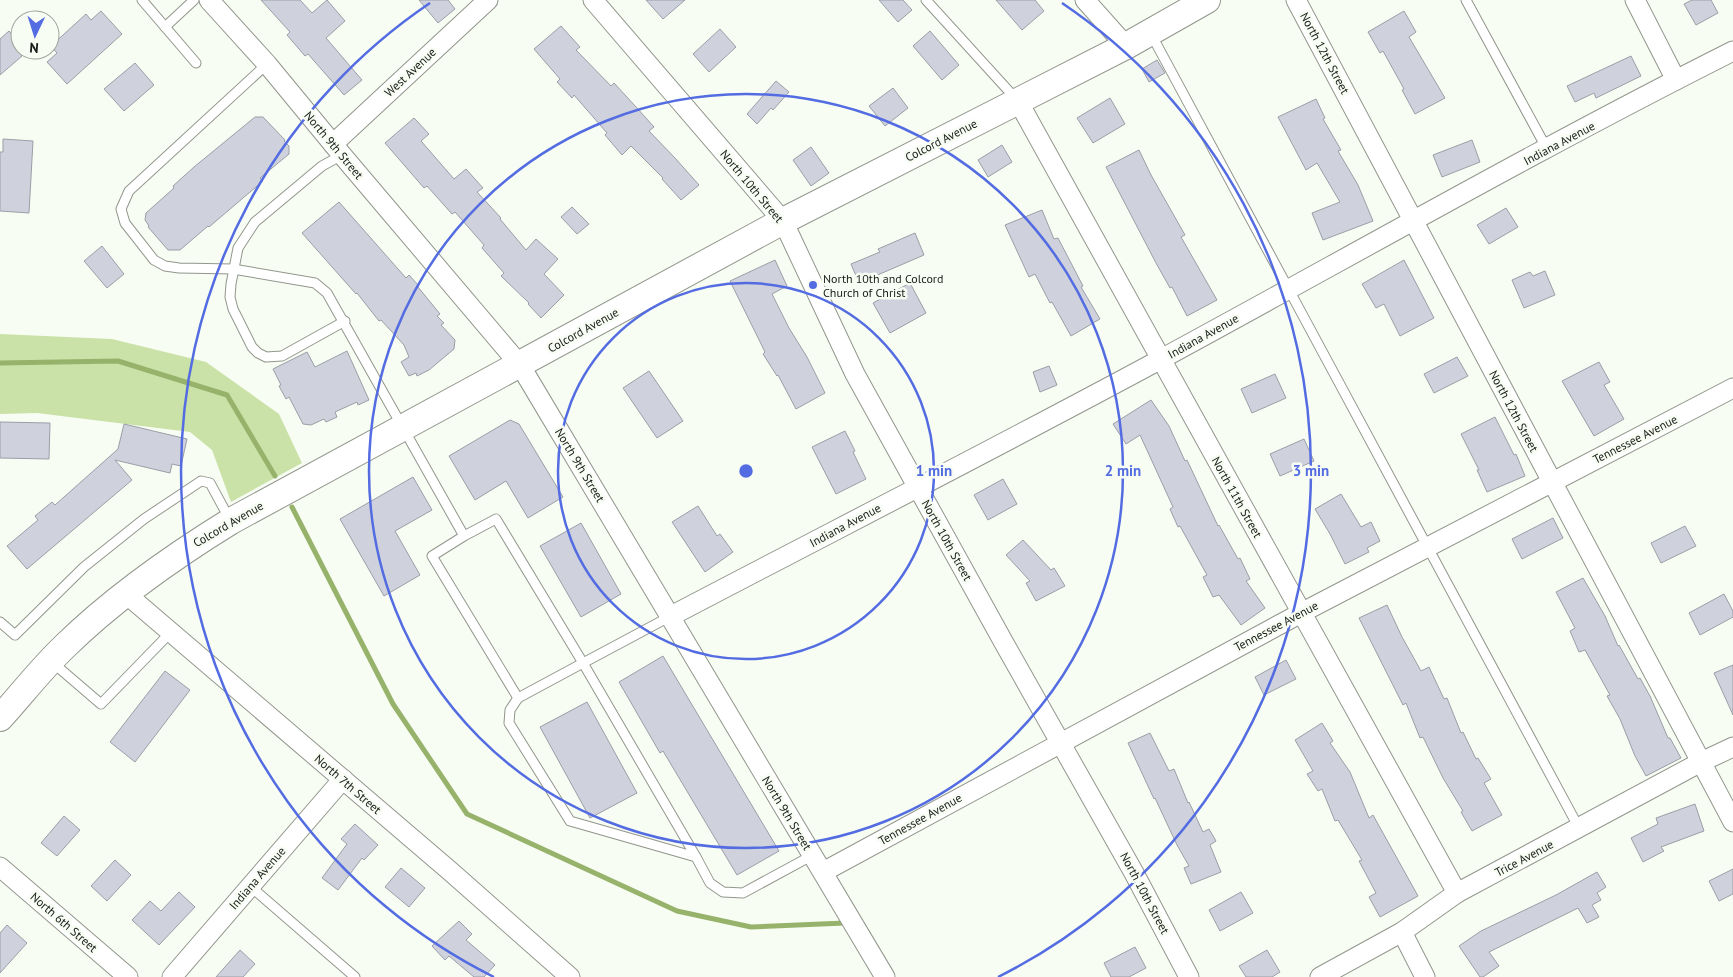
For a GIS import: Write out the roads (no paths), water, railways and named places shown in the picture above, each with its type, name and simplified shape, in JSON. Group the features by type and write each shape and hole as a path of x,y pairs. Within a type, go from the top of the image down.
{"street":[{"name":"North 9th Street","path":"209,0 268,64 337,149 520,365 885,977"},
{"name":"West Avenue","path":"337,149 488,0"},
{"name":"North 10th Street","path":"593,0 783,221 855,374 1134,873 1189,977"},
{"path":"1085,0 1126,46"},
{"name":"Colcord Avenue","path":"0,718 63,648 125,593 182,551 231,521 783,221 1126,46 1207,0"},
{"name":"North 12th Street","path":"1296,0 1733,822"},
{"path":"1635,0 1676,80"},
{"name":"Indiana Avenue","path":"670,616 1161,359 1413,220 1733,51"},
{"name":"North 11th Street","path":"1018,101 1457,893"},
{"name":"Tennessee Avenue","path":"823,872 1301,612 1733,388"},
{"name":"North 7th Street","path":"125,593 344,779 570,977"},
{"name":"Trice Avenue","path":"1320,977 1402,932 1457,893 1701,762 1733,747"},
{"name":"Indiana Avenue","path":"172,977 344,779"},
{"name":"North 6th Street","path":"0,867 128,977"},
{"path":"1402,932 1425,977"}],"lane":[{"path":"142,0 196,63"},
{"path":"165,27 194,0"},
{"path":"926,0 1018,101"},
{"path":"1466,0 1547,149"},
{"path":"1150,32 1429,546 1579,828"},
{"path":"268,64 129,191 121,209 125,223 154,260 164,266 233,269 315,283 327,292 464,536"},
{"path":"337,149 322,166 255,222 238,248 233,269 230,297 233,309 252,348 266,357 282,356 345,322"},
{"path":"0,622 15,635 84,567 144,519 201,481 210,483 231,521"},
{"path":"518,698 432,556 496,519 710,883 723,892 743,893 812,855"},
{"path":"670,616 518,698 510,710 509,723 570,821 696,857"},
{"path":"51,661 101,704 171,632"},
{"path":"250,886 355,977"}],"waterway":[{"path":"0,363 118,361 227,395 275,476"},
{"path":"292,507 393,704 467,814 677,911 751,927 845,923"}],"place":[{"name":"North 10th and Colcord Church of Christ","path":"813,285"}]}
